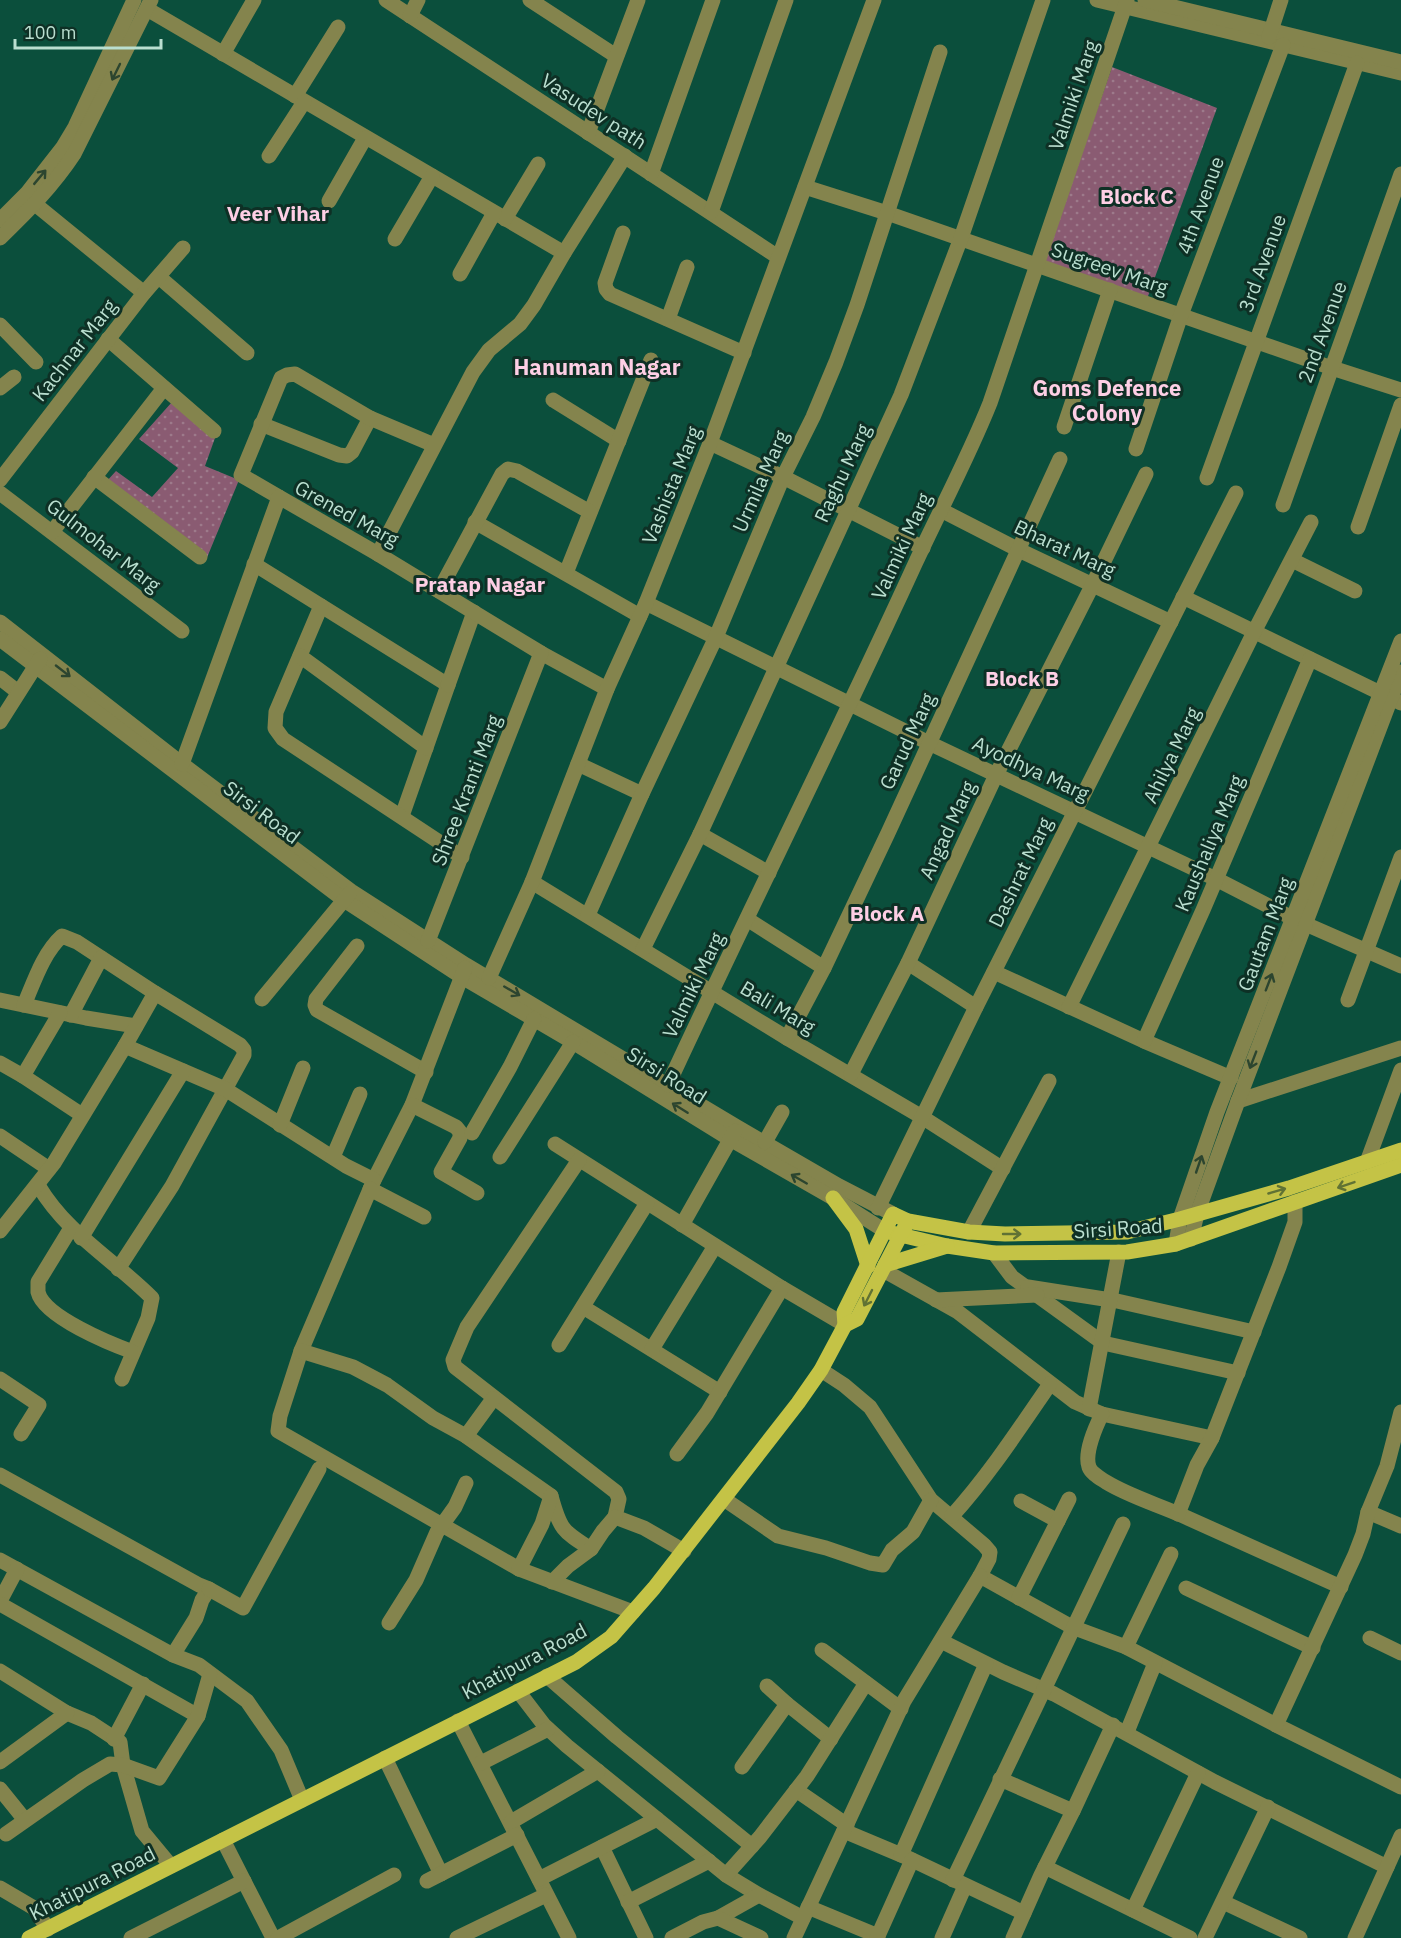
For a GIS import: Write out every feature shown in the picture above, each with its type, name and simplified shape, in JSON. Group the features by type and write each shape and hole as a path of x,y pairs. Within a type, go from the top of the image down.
{"main road":[{"name":"Sirsi Road","path":"893,1214 908,1221 969,1232 1005,1234 1127,1232 1289,1188 1401,1150"},
{"name":"Sirsi Road","path":"885,1231 947,1246 994,1253 1119,1252 1176,1244 1401,1166"},
{"path":"833,1198 856,1229 879,1267"},
{"path":"879,1267 885,1231 893,1214"},
{"path":"879,1267 908,1221"},
{"path":"879,1267 947,1246"},
{"name":"Khatipura Road","path":"29,1938 576,1662 611,1637 684,1551 798,1403 821,1370 845,1325 844,1312 879,1267"}],"street":[{"path":"223,54 254,0"},
{"name":"Vasudev path","path":"386,0 778,257"},
{"path":"410,16 418,0"},
{"path":"530,0 616,56"},
{"path":"588,134 638,0"},
{"path":"651,174 713,0"},
{"path":"711,212 786,0"},
{"name":"Raghu Marg","path":"643,949 699,834 901,395 961,238 1043,0"},
{"path":"1097,0 1126,3 1274,38 1401,62"},
{"path":"1145,0 1357,63 1401,73"},
{"name":"4th Avenue","path":"1136,449 1274,38 1281,0"},
{"name":"Vashista Marg","path":"489,978 532,882 607,689 643,609 710,443 805,187 870,1"},
{"path":"144,3 223,54 564,253"},
{"path":"0,238 35,204 62,173 74,154 144,3"},
{"path":"0,220 27,193 63,147 144,3"},
{"name":"Valmiki Marg","path":"668,1085 971,449 990,403 1038,265 1126,3"},
{"path":"270,156 338,27"},
{"name":"Urmila Marg","path":"588,915 716,637 783,477 813,417 836,362 940,52"},
{"name":"3rd Avenue","path":"1207,478 1357,63"},
{"path":"329,201 365,138"},
{"path":"378,554 473,372 489,350 520,324 534,305 625,156"},
{"path":"460,274 538,164"},
{"name":"2nd Avenue","path":"1283,505 1401,174"},
{"path":"395,239 432,176"},
{"name":"Sugreev Marg","path":"805,187 961,238 1256,342 1401,390"},
{"path":"35,204 144,293"},
{"path":"623,233 604,283 610,294 744,353"},
{"name":"Kachnar Marg","path":"0,480 144,293 183,248"},
{"path":"668,319 687,267"},
{"path":"159,277 247,352"},
{"path":"1064,427 1110,290"},
{"path":"0,325 36,362"},
{"path":"108,339 214,431"},
{"path":"566,573 651,360"},
{"path":"279,497 241,475 281,378 287,375 295,374 370,418 434,445"},
{"path":"0,388 14,378"},
{"path":"52,532 164,388"},
{"path":"553,400 620,441"},
{"path":"1358,527 1401,405"},
{"path":"261,424 339,455 347,456 352,452 370,418"},
{"path":"710,443 783,477 922,548"},
{"name":"Garud Marg","path":"787,1038 824,968 1060,459"},
{"path":"439,591 502,474 508,469 517,471 590,512"},
{"name":"Angad Marg","path":"851,1074 908,963 996,775 1146,474"},
{"path":"94,477 200,557"},
{"name":"Gulmohar Marg","path":"0,493 182,631"},
{"name":"Dashrat Marg","path":"878,1208 976,1007 1236,493"},
{"name":"Grened Marg","path":"182,764 279,497 378,554 542,654 607,689"},
{"name":"Bharat Marg","path":"941,510 1019,550 1171,622"},
{"name":"Ayodhya Marg","path":"475,522 566,573 643,609 716,637 929,743 1216,879 1299,922 1401,966"},
{"name":"Ahilya Marg","path":"1069,1007 1254,632 1311,522"},
{"path":"1292,560 1355,591"},
{"path":"254,564 448,685"},
{"path":"1183,597 1391,699"},
{"path":"321,606 276,712 275,728 284,739 462,857"},
{"path":"402,816 474,612"},
{"name":"Sirsi Road","path":"0,622 39,661 347,896 534,1019 573,1042 733,1132 765,1142 878,1208 893,1214"},
{"name":"Sirsi Road","path":"0,639 39,661 182,764 347,896 428,941 464,971 489,978 668,1085 733,1132 885,1231"},
{"name":"Gautam Marg","path":"1391,699 1401,640"},
{"name":"Shree Kranti Marg","path":"428,941 542,654"},
{"path":"300,656 426,748"},
{"name":"Kaushaliya Marg","path":"1144,1041 1310,659"},
{"path":"0,722 39,661"},
{"name":"Gautam Marg","path":"1176,1244 1180,1219 1217,1112 1299,922 1401,672"},
{"path":"0,678 18,692"},
{"path":"578,764 642,794"},
{"path":"699,834 769,873"},
{"path":"1348,1000 1401,857"},
{"name":"Bali Marg","path":"532,882 787,1038 807,1056 851,1074 1003,1169"},
{"path":"262,999 347,896"},
{"path":"747,919 824,968"},
{"name":"Gautam Marg","path":"1191,1239 1197,1214 1299,922"},
{"path":"24,1005 46,959 62,936 76,942 240,1045 243,1050 244,1055 172,1186 118,1269"},
{"path":"357,946 316,999 317,1010 426,1072"},
{"path":"23,1076 101,958"},
{"path":"908,963 976,1007"},
{"path":"464,971 412,1105 372,1184 301,1351 280,1416 278,1431 519,1569 633,1612"},
{"path":"994,972 1231,1078"},
{"path":"0,1231 49,1169 126,1046 155,993"},
{"path":"0,1000 136,1026"},
{"path":"472,1133 510,1067 534,1019"},
{"path":"500,1157 573,1042"},
{"path":"126,1046 225,1089 424,1217"},
{"path":"1238,1101 1401,1048"},
{"path":"0,1063 82,1115"},
{"path":"280,1125 303,1068"},
{"path":"1367,1162 1401,1070"},
{"path":"133,1352 103,1340 55,1312 41,1299 38,1282 76,1233 183,1071"},
{"path":"969,1232 1049,1080"},
{"path":"333,1157 360,1094"},
{"path":"412,1105 456,1126 460,1132 460,1138 441,1172 477,1193"},
{"path":"765,1142 782,1112"},
{"path":"682,1225 733,1132"},
{"path":"0,1136 49,1169"},
{"path":"555,1144 782,1288 845,1325"},
{"path":"552,1582 568,1566 591,1549 615,1517 619,1499 616,1492 493,1399 455,1367 453,1360 467,1328 579,1160"},
{"path":"38,1185 46,1199 76,1233 152,1298 148,1318 122,1379"},
{"path":"1178,1514 1197,1465 1212,1438 1254,1332 1295,1222 1295,1202"},
{"path":"559,1346 647,1203"},
{"path":"651,1349 715,1246"},
{"path":"1119,1252 1103,1342 1088,1464 1090,1470 1105,1481 1137,1497 1341,1587"},
{"path":"994,1253 1012,1277 1103,1342 1238,1373"},
{"path":"879,1267 958,1312 1075,1402 1095,1411 1212,1438"},
{"path":"677,1454 720,1392 782,1288"},
{"path":"936,1300 1031,1291 1110,1300 1254,1332"},
{"path":"583,1306 720,1392"},
{"path":"301,1351 353,1367 387,1385 433,1418 466,1436 551,1496 559,1524 568,1534 591,1549"},
{"path":"794,1938 901,1709 980,1576 990,1552 952,1516 941,1510 931,1500 870,1407 844,1385 821,1370"},
{"path":"0,1379 39,1405 21,1434"},
{"path":"952,1516 987,1475 1050,1384"},
{"path":"466,1436 493,1399"},
{"path":"1276,1725 1341,1587 1363,1534 1368,1512 1399,1430 1401,1412"},
{"path":"0,1474 243,1608 319,1470"},
{"path":"389,1623 417,1580 437,1532 455,1507 466,1483"},
{"path":"519,1569 542,1524 551,1496"},
{"path":"724,1499 778,1536 884,1565 892,1551 914,1532 931,1500"},
{"path":"1019,1598 1069,1499"},
{"path":"1022,1501 1058,1521"},
{"path":"1368,1512 1401,1526"},
{"path":"615,1517 644,1528 684,1551"},
{"path":"942,1938 958,1883 1000,1779 1045,1690 1072,1627 1123,1524"},
{"path":"1126,1647 1171,1554"},
{"path":"0,1560 173,1655 199,1665 247,1701 288,1764 302,1800"},
{"path":"17,1569 0,1603 198,1716"},
{"path":"980,1576 1072,1627 1126,1647 1401,1787"},
{"path":"1186,1588 1313,1648"},
{"path":"173,1655 196,1618 202,1600 209,1589"},
{"path":"1370,1638 1400,1649"},
{"path":"941,1641 1120,1728 1198,1773 1387,1867"},
{"path":"822,1650 901,1709"},
{"path":"1013,1938 1073,1811 1155,1663"},
{"path":"518,1691 532,1712 548,1729 726,1875 759,1895 877,1937 907,1857 986,1664"},
{"path":"0,1671 67,1713 91,1724 120,1742 123,1765 142,1831 171,1866"},
{"path":"6,1834 110,1764 123,1765 159,1778 198,1716 210,1674"},
{"path":"547,1676 617,1737 752,1846"},
{"path":"726,1875 796,1790 866,1683"},
{"path":"114,1738 143,1684"},
{"path":"767,1686 831,1739"},
{"path":"742,1767 787,1704"},
{"path":"0,1762 67,1713"},
{"path":"458,1721 568,1938"},
{"path":"481,1763 548,1729"},
{"path":"385,1758 434,1877 514,1829 598,1772"},
{"path":"1133,1910 1198,1773"},
{"path":"1000,1779 1073,1811"},
{"path":"0,1789 25,1820"},
{"path":"796,1790 845,1828 1024,1913"},
{"path":"1205,1938 1268,1807"},
{"path":"539,1880 657,1820"},
{"path":"1355,1938 1401,1836"},
{"path":"223,1840 272,1937 394,1875"},
{"path":"602,1848 646,1938"},
{"path":"628,1902 709,1861"},
{"path":"1045,1867 1190,1938"},
{"path":"131,1938 244,1881"},
{"path":"0,1888 34,1908 48,1929"},
{"path":"458,1938 546,1895"},
{"path":"672,1938 703,1922 718,1918 759,1895"},
{"path":"1223,1902 1300,1938"},
{"path":"718,1918 761,1938"}],"shaded area":[{"path":"1112,67 1217,108 1147,299 1044,261"},
{"path":"172,402 215,438 205,466 239,480 206,560 106,482 116,471 152,497 178,468 139,439"}],"district":[{"name":"Block C","path":"1137,196"},
{"name":"Veer Vihar","path":"278,213"},
{"name":"Hanuman Nagar","path":"597,366"},
{"name":"Goms Defence Colony","path":"1107,400"},
{"name":"Pratap Nagar","path":"480,584"},
{"name":"Block B","path":"1022,678"},
{"name":"Block A","path":"887,913"}]}
